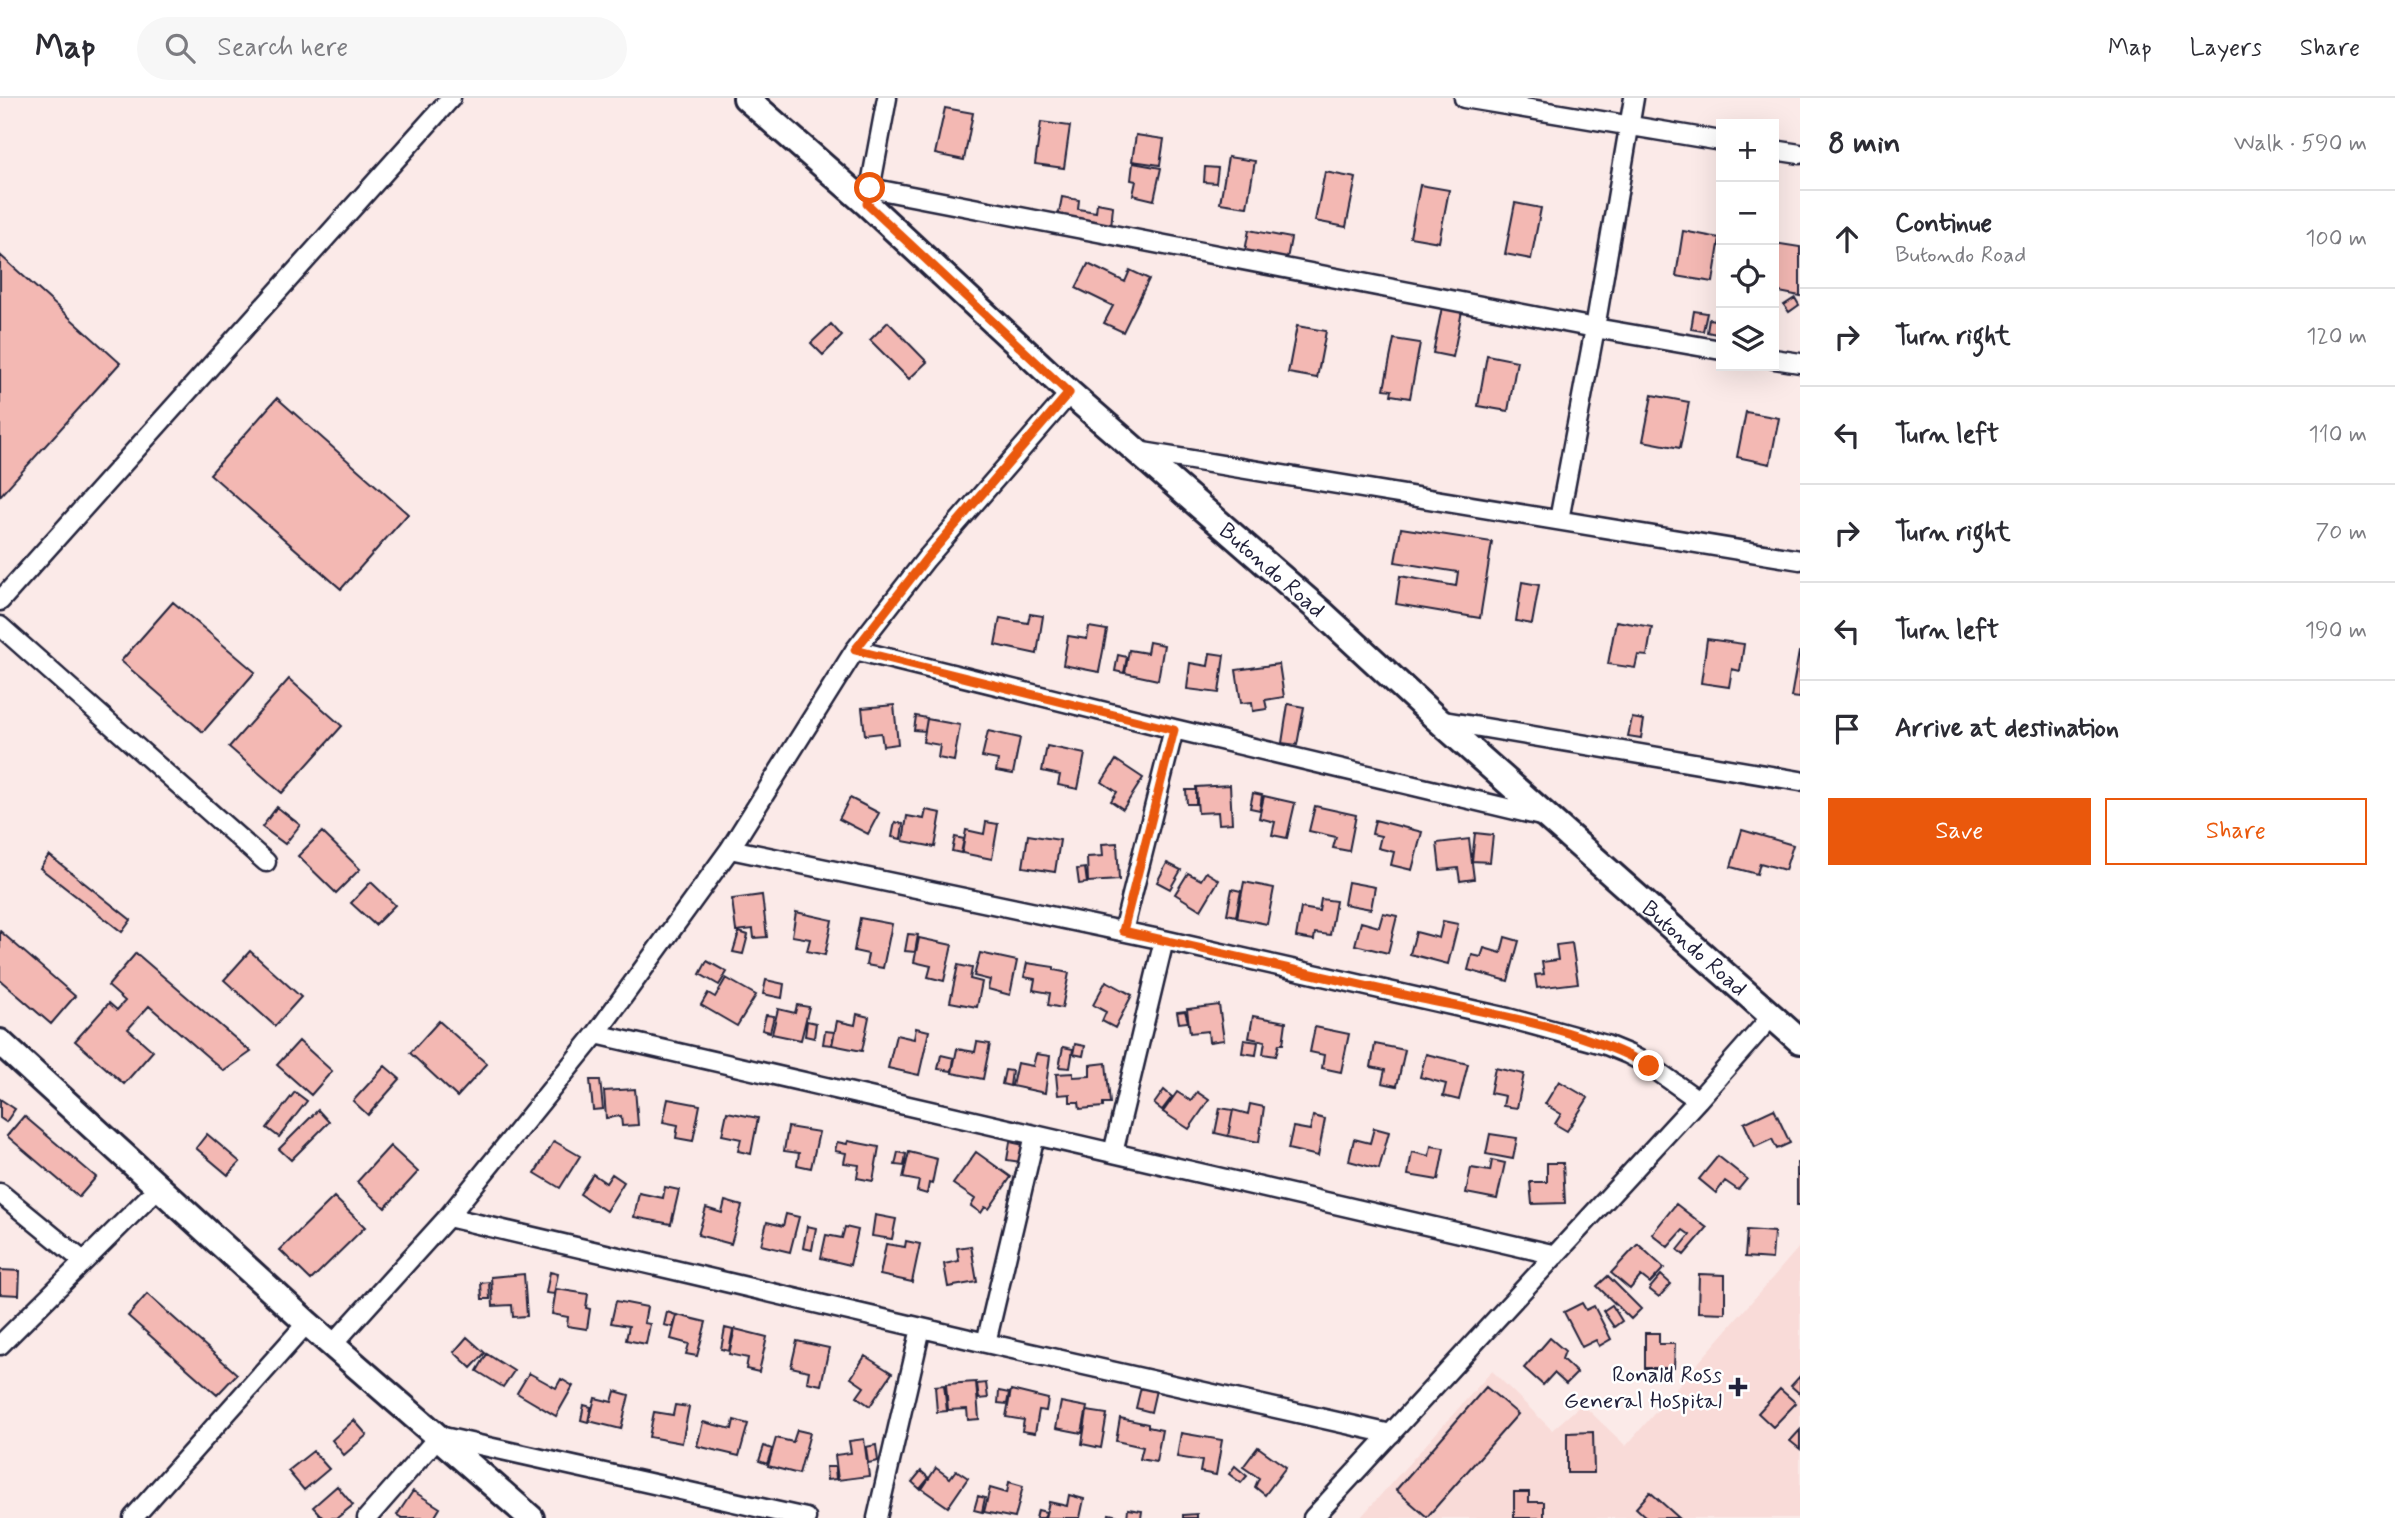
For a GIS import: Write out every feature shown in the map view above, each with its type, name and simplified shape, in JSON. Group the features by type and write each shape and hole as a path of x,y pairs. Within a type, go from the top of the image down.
{"street":[{"path":"0,601 451,98"},
{"name":"Butondo Road","path":"746,98 869,196 1069,393 1320,611 1438,720 1800,1041"},
{"path":"887,98 869,196 1716,349"},
{"path":"1464,98 1716,140"},
{"path":"1559,520 1634,98"},
{"path":"1779,151 1800,154"},
{"path":"1779,360 1800,363"},
{"path":"334,1343 448,1217 596,1034 730,849 855,650 926,559 1069,393"},
{"path":"1136,451 1800,559"},
{"path":"0,626 266,862"},
{"path":"855,650 1174,730 1548,818"},
{"path":"1438,720 1800,781"},
{"path":"1123,931 1174,730"},
{"path":"730,849 1123,931 1508,1018 1606,1045 1628,1054 1699,1100"},
{"path":"1113,1153 1164,940"},
{"path":"1313,1518 1699,1100 1772,1016"},
{"path":"596,1034 1556,1255"},
{"path":"0,1042 307,1323 334,1343 530,1518"},
{"path":"986,1343 1035,1135"},
{"path":"0,1345 158,1188"},
{"path":"0,1193 83,1261"},
{"path":"448,1217 920,1328 1391,1434"},
{"path":"133,1518 307,1323"},
{"path":"877,1518 920,1328"},
{"path":"367,1518 439,1436"},
{"path":"439,1436 806,1518"}],"shaded area":[{"name":"Ronald Ross General Hospital","path":"1800,1246 1800,1518 1360,1518 1492,1371 1552,1430 1582,1404 1626,1446"}],"building":[{"path":"945,108 973,113 964,160 935,154"},
{"path":"1041,122 1070,126 1064,168 1035,164"},
{"path":"1136,135 1164,139 1160,165 1132,161"},
{"path":"1228,157 1255,161 1247,207 1220,203"},
{"path":"1133,163 1161,168 1154,200 1133,195 1136,181 1131,180"},
{"path":"1205,167 1218,168 1216,183 1204,182"},
{"path":"1325,172 1356,178 1346,227 1315,221"},
{"path":"1420,185 1449,190 1439,242 1410,237"},
{"path":"1062,197 1079,200 1078,209 1096,212 1097,203 1113,206 1111,228 1058,218"},
{"path":"1515,203 1541,208 1531,259 1505,254"},
{"path":"1249,230 1291,238 1287,259 1245,251"},
{"path":"1683,231 1716,237 1713,282 1676,276"},
{"path":"1779,244 1800,247 1800,296 1779,292"},
{"path":"0,255 120,363 0,496"},
{"path":"1088,264 1125,282 1130,270 1149,279 1123,332 1104,323 1113,306 1076,288"},
{"path":"1795,298 1799,305 1789,312 1784,305"},
{"path":"1442,307 1462,311 1453,357 1433,353"},
{"path":"1694,311 1707,313 1703,331 1691,329"},
{"path":"1709,319 1716,320 1716,334 1707,332"},
{"path":"888,322 927,362 909,379 870,340"},
{"path":"831,324 842,336 823,355 811,343"},
{"path":"1297,326 1326,331 1317,378 1288,373"},
{"path":"1394,339 1420,343 1410,398 1391,395 1392,390 1384,389"},
{"path":"1487,355 1517,361 1508,411 1478,406"},
{"path":"1652,395 1689,402 1680,448 1643,441"},
{"path":"277,398 408,514 341,589 210,474"},
{"path":"1746,412 1779,418 1770,464 1737,457"},
{"path":"1401,528 1492,542 1480,618 1396,604 1400,576 1456,586 1458,572 1395,562"},
{"path":"1522,582 1539,585 1532,624 1516,621"},
{"path":"173,602 255,672 203,732 121,661"},
{"path":"1030,614 1043,616 1037,654 995,645 1000,618 1028,623"},
{"path":"1616,621 1652,627 1647,656 1638,655 1635,668 1608,664"},
{"path":"1089,627 1107,630 1099,672 1063,665 1068,636 1087,639"},
{"path":"1707,639 1744,644 1740,671 1732,669 1729,687 1701,683"},
{"path":"1149,642 1164,645 1158,680 1125,673 1129,650 1147,653"},
{"path":"1800,652 1800,698 1791,697"},
{"path":"1210,653 1224,655 1219,693 1187,689 1190,663 1208,666"},
{"path":"1118,655 1127,657 1124,673 1115,671"},
{"path":"1279,664 1284,697 1265,700 1267,709 1253,711 1252,702 1241,703 1236,670"},
{"path":"289,679 342,726 282,793 229,747"},
{"path":"1288,704 1304,707 1297,745 1282,743"},
{"path":"894,705 898,744 883,746 881,733 865,735 862,708"},
{"path":"916,716 927,718 925,731 914,730"},
{"path":"1632,718 1644,720 1641,738 1628,736"},
{"path":"927,719 960,725 954,761 938,758 940,745 923,742"},
{"path":"988,731 1020,738 1013,774 996,771 998,760 982,757"},
{"path":"1047,746 1085,754 1078,789 1058,785 1060,775 1042,771"},
{"path":"1116,760 1143,778 1123,809 1111,801 1117,792 1102,782"},
{"path":"1230,785 1232,823 1219,824 1218,812 1198,813 1196,787"},
{"path":"1186,790 1196,790 1196,804 1187,804"},
{"path":"1253,793 1262,795 1260,810 1250,808"},
{"path":"1264,796 1295,803 1287,838 1272,835 1275,822 1259,818"},
{"path":"850,798 879,813 868,834 839,819"},
{"path":"1315,806 1356,815 1349,851 1333,848 1336,837 1309,831"},
{"path":"277,807 300,825 285,844 262,827"},
{"path":"926,810 941,813 935,847 903,841 907,816 924,819"},
{"path":"1375,820 1422,832 1412,870 1391,865 1394,852 1378,848 1381,836 1372,834"},
{"path":"895,822 903,824 901,839 892,837"},
{"path":"986,822 998,824 992,859 962,853 966,830 984,834"},
{"path":"1742,830 1793,845 1785,870 1760,863 1757,874 1731,867"},
{"path":"322,832 360,869 336,893 298,856"},
{"path":"1475,833 1493,835 1490,862 1472,861"},
{"path":"1028,835 1060,840 1055,872 1023,867"},
{"path":"955,837 964,839 961,853 952,851"},
{"path":"1469,839 1474,879 1460,881 1458,868 1440,870 1437,843"},
{"path":"1117,843 1119,880 1088,882 1087,857 1103,856 1102,844"},
{"path":"49,855 131,920 122,932 40,868"},
{"path":"1167,863 1181,870 1170,889 1157,882"},
{"path":"1085,868 1087,883 1079,884 1077,869"},
{"path":"1206,872 1219,880 1201,910 1175,894 1188,873 1201,880"},
{"path":"371,882 395,905 375,925 351,903"},
{"path":"1244,882 1274,888 1267,924 1237,918"},
{"path":"1348,882 1375,887 1371,909 1344,904"},
{"path":"1232,889 1241,891 1236,916 1227,914"},
{"path":"762,895 767,937 754,938 753,929 736,931 732,899"},
{"path":"1321,899 1336,901 1330,935 1315,933 1314,940 1296,937 1301,908 1319,911"},
{"path":"796,912 832,920 825,955 807,951 810,939 792,936"},
{"path":"1383,913 1397,916 1388,953 1355,945 1361,922 1379,927"},
{"path":"860,918 892,924 883,968 866,965 868,954 854,951"},
{"path":"1443,921 1458,924 1448,964 1410,954 1416,932 1439,938"},
{"path":"0,931 75,996 51,1024 0,980"},
{"path":"739,932 748,935 743,954 733,952"},
{"path":"908,934 918,935 915,952 905,951"},
{"path":"1505,937 1519,941 1508,981 1468,970 1472,955 1481,957 1484,948 1501,953"},
{"path":"919,938 952,945 944,981 928,977 931,966 914,962"},
{"path":"1572,943 1578,983 1537,988 1535,975 1544,974 1542,962 1558,960 1556,945"},
{"path":"250,951 301,997 275,1026 224,980"},
{"path":"136,953 251,1052 224,1071 149,1006 128,1029 153,1051 124,1084 75,1041 109,1003 117,1010 125,1001 108,986"},
{"path":"980,953 1017,961 1010,995 988,989 990,980 974,976"},
{"path":"707,961 727,972 719,985 700,974"},
{"path":"1027,963 1054,967 1054,970 1069,973 1062,1008 1048,1005 1050,993 1033,990 1035,979 1024,977"},
{"path":"958,965 972,968 970,979 982,982 977,1007 950,1002"},
{"path":"726,978 756,995 737,1026 701,1005 708,993 715,997"},
{"path":"766,980 784,984 782,998 763,994"},
{"path":"1106,981 1132,995 1115,1028 1102,1021 1106,1012 1093,1005"},
{"path":"797,1005 809,1007 801,1040 772,1034 778,1009 795,1013"},
{"path":"1219,1005 1224,1040 1209,1042 1208,1031 1190,1033 1187,1009"},
{"path":"1185,1011 1188,1022 1179,1023 1177,1012"},
{"path":"857,1014 869,1017 862,1051 832,1045 837,1021 855,1025"},
{"path":"766,1015 774,1016 770,1032 762,1030"},
{"path":"1253,1016 1286,1022 1283,1044 1279,1044 1276,1056 1263,1054 1265,1041 1249,1038"},
{"path":"439,1021 487,1064 457,1097 410,1053"},
{"path":"807,1021 816,1023 814,1038 805,1036"},
{"path":"1315,1027 1349,1034 1341,1072 1322,1068 1324,1055 1310,1052"},
{"path":"916,1028 929,1031 919,1075 888,1068 896,1035 914,1039"},
{"path":"825,1031 834,1032 832,1045 823,1044"},
{"path":"1244,1040 1258,1042 1256,1055 1242,1053"},
{"path":"299,1041 332,1071 311,1095 277,1065"},
{"path":"977,1042 990,1044 983,1079 952,1073 957,1049 975,1052"},
{"path":"1075,1044 1085,1046 1083,1056 1073,1054"},
{"path":"1375,1044 1405,1050 1397,1086 1382,1083 1385,1070 1371,1067"},
{"path":"1063,1047 1073,1049 1070,1068 1059,1067"},
{"path":"1036,1054 1050,1056 1045,1093 1012,1086 1017,1063 1033,1066"},
{"path":"1426,1054 1468,1064 1459,1100 1443,1096 1446,1084 1420,1077"},
{"path":"941,1055 954,1058 952,1071 938,1069"},
{"path":"1106,1063 1110,1103 1103,1103 1103,1107 1080,1109 1079,1102 1070,1102 1070,1094 1058,1095 1056,1074 1090,1076 1090,1065"},
{"path":"385,1066 400,1079 368,1115 353,1101"},
{"path":"1495,1068 1524,1074 1517,1108 1503,1106 1505,1096 1490,1093"},
{"path":"1005,1070 1012,1071 1010,1086 1002,1084"},
{"path":"590,1080 600,1080 603,1109 593,1110"},
{"path":"1559,1081 1588,1098 1567,1131 1555,1124 1561,1114 1545,1104"},
{"path":"635,1089 638,1125 622,1126 621,1116 606,1118 604,1091"},
{"path":"1164,1090 1172,1097 1162,1110 1154,1104"},
{"path":"295,1092 307,1101 279,1137 267,1128"},
{"path":"1177,1092 1191,1101 1197,1092 1209,1100 1189,1129 1163,1112"},
{"path":"0,1099 15,1109 6,1122 0,1118"},
{"path":"668,1099 700,1105 693,1141 676,1138 678,1125 663,1122"},
{"path":"1250,1104 1264,1107 1259,1142 1228,1136 1233,1110 1248,1114"},
{"path":"1220,1108 1233,1110 1228,1136 1215,1133"},
{"path":"1774,1109 1790,1143 1777,1149 1772,1139 1755,1147 1744,1123"},
{"path":"318,1110 329,1122 291,1160 279,1149"},
{"path":"727,1112 758,1118 751,1154 738,1151 741,1139 722,1135"},
{"path":"24,1116 96,1177 79,1197 7,1136"},
{"path":"1313,1116 1325,1119 1318,1156 1288,1149 1293,1127 1310,1130"},
{"path":"788,1127 819,1132 811,1168 797,1165 799,1153 784,1151"},
{"path":"1374,1128 1389,1132 1379,1169 1349,1161 1354,1139 1370,1143"},
{"path":"207,1134 240,1162 228,1175 196,1148"},
{"path":"1490,1134 1517,1138 1513,1159 1486,1154"},
{"path":"554,1141 580,1156 560,1188 535,1173"},
{"path":"848,1141 879,1147 873,1181 857,1178 859,1165 844,1163 846,1153 835,1151 837,1142 847,1144"},
{"path":"1010,1142 1024,1145 1021,1162 1007,1160"},
{"path":"390,1146 418,1172 385,1208 357,1182"},
{"path":"1431,1146 1444,1148 1438,1180 1408,1175 1412,1152 1429,1156"},
{"path":"898,1152 906,1154 904,1166 895,1165"},
{"path":"909,1152 937,1159 927,1194 917,1191 919,1181 903,1178"},
{"path":"976,1152 1011,1177 989,1209 985,1207 981,1213 971,1206 975,1199 953,1184"},
{"path":"1718,1156 1747,1179 1738,1190 1725,1181 1716,1193 1699,1179"},
{"path":"1492,1160 1505,1163 1497,1199 1466,1193 1471,1168 1490,1171"},
{"path":"1547,1163 1563,1163 1565,1203 1532,1204 1530,1182 1547,1182"},
{"path":"1797,1163 1800,1163 1800,1205 1797,1205"},
{"path":"593,1174 606,1183 612,1174 624,1182 606,1211 580,1194"},
{"path":"665,1187 679,1190 671,1224 634,1217 639,1193 663,1198"},
{"path":"334,1197 365,1227 311,1280 280,1250"},
{"path":"725,1201 742,1206 731,1244 698,1235 706,1208 722,1213"},
{"path":"1676,1204 1707,1228 1684,1255 1678,1250 1690,1235 1683,1230 1668,1247 1652,1234"},
{"path":"786,1214 799,1217 790,1252 761,1245 767,1222 783,1226"},
{"path":"875,1215 896,1219 892,1239 872,1236"},
{"path":"807,1226 816,1228 812,1250 803,1248"},
{"path":"845,1227 858,1230 850,1265 821,1258 826,1235 842,1238"},
{"path":"1747,1230 1774,1232 1772,1259 1745,1257"},
{"path":"906,1241 920,1244 912,1282 880,1275 886,1244 905,1247"},
{"path":"1638,1244 1664,1268 1650,1283 1641,1276 1630,1289 1611,1273"},
{"path":"971,1246 977,1282 948,1287 944,1264 959,1261 957,1248"},
{"path":"0,1270 20,1271 19,1295 0,1294"},
{"path":"550,1272 558,1274 554,1294 546,1293"},
{"path":"524,1274 527,1316 513,1317 512,1305 493,1306 491,1277"},
{"path":"1699,1274 1725,1275 1725,1313 1698,1312"},
{"path":"1661,1275 1671,1284 1659,1297 1649,1289"},
{"path":"1608,1276 1641,1309 1631,1319 1597,1286"},
{"path":"489,1282 490,1299 482,1299 481,1283"},
{"path":"556,1289 588,1294 586,1308 590,1309 587,1329 567,1326 568,1317 552,1314"},
{"path":"147,1294 237,1374 217,1395 128,1316"},
{"path":"616,1301 647,1307 644,1323 650,1324 646,1344 626,1340 629,1326 611,1323"},
{"path":"1582,1303 1586,1310 1594,1306 1611,1339 1599,1346 1596,1340 1582,1347 1564,1312"},
{"path":"1612,1305 1622,1321 1614,1327 1603,1311"},
{"path":"667,1312 676,1315 673,1327 664,1325"},
{"path":"677,1315 706,1322 697,1356 686,1354 689,1344 671,1339"},
{"path":"725,1328 733,1330 729,1351 721,1349"},
{"path":"735,1329 767,1337 759,1372 746,1369 748,1358 729,1354"},
{"path":"1645,1333 1659,1333 1659,1344 1675,1344 1674,1368 1645,1368"},
{"path":"467,1337 485,1353 471,1368 454,1352"},
{"path":"1550,1338 1565,1351 1562,1359 1577,1373 1566,1384 1554,1373 1543,1385 1524,1368"},
{"path":"797,1341 829,1348 821,1385 807,1382 809,1371 791,1367"},
{"path":"487,1354 514,1371 503,1387 477,1371"},
{"path":"865,1356 892,1373 870,1406 857,1397 864,1387 851,1378"},
{"path":"529,1373 556,1388 561,1379 573,1386 556,1416 517,1393"},
{"path":"1800,1376 1800,1394 1791,1386"},
{"path":"976,1382 979,1419 968,1420 967,1409 948,1410 946,1384"},
{"path":"986,1383 988,1398 979,1399 977,1384"},
{"path":"944,1385 947,1411 937,1412 935,1386"},
{"path":"1141,1387 1156,1390 1151,1412 1136,1408"},
{"path":"1486,1387 1518,1414 1427,1517 1396,1490"},
{"path":"1780,1389 1796,1403 1773,1427 1758,1413"},
{"path":"1011,1390 1048,1399 1046,1411 1039,1410 1035,1433 1022,1431 1024,1420 1006,1417"},
{"path":"615,1391 629,1395 621,1429 589,1421 595,1398 612,1402"},
{"path":"999,1391 1009,1393 1007,1404 998,1403"},
{"path":"1061,1402 1087,1407 1082,1433 1056,1428"},
{"path":"584,1405 591,1407 588,1422 581,1420"},
{"path":"675,1405 689,1407 682,1443 649,1437 654,1412 673,1415"},
{"path":"1087,1411 1107,1414 1101,1448 1082,1444"},
{"path":"1120,1418 1162,1430 1156,1462 1140,1459 1143,1447 1116,1441"},
{"path":"354,1420 367,1435 344,1455 332,1440"},
{"path":"734,1420 748,1424 739,1456 697,1446 703,1422 732,1429"},
{"path":"797,1430 810,1433 799,1474 768,1466 776,1438 793,1442"},
{"path":"1800,1430 1800,1449 1790,1441"},
{"path":"1593,1432 1594,1473 1567,1473 1567,1433"},
{"path":"1181,1433 1222,1440 1216,1475 1200,1472 1202,1461 1177,1457"},
{"path":"864,1439 869,1476 838,1480 835,1455 851,1453 849,1441"},
{"path":"876,1445 878,1461 868,1463 866,1447"},
{"path":"764,1446 772,1449 767,1464 759,1461"},
{"path":"1258,1447 1286,1467 1265,1495 1255,1487 1259,1478 1243,1467"},
{"path":"313,1451 329,1469 304,1490 288,1471"},
{"path":"1235,1466 1247,1476 1241,1483 1229,1474"},
{"path":"826,1467 835,1467 836,1479 827,1480"},
{"path":"936,1468 950,1478 956,1470 968,1478 948,1507 922,1489"},
{"path":"921,1471 929,1478 920,1489 912,1482"},
{"path":"1009,1482 1023,1486 1015,1518 984,1512 990,1488 1007,1493"},
{"path":"337,1486 353,1505 337,1518 323,1518 313,1507"},
{"path":"413,1491 440,1508 434,1518 402,1518 397,1515"},
{"path":"1514,1492 1529,1492 1529,1502 1544,1502 1544,1518 1514,1518"},
{"path":"1650,1492 1679,1518 1647,1518 1636,1508"},
{"path":"1069,1495 1084,1499 1080,1518 1045,1518 1049,1502 1067,1506"},
{"path":"978,1496 985,1498 982,1512 974,1510"},
{"path":"1128,1509 1142,1511 1141,1518 1127,1518"},
{"path":"1038,1510 1046,1512 1044,1518 1036,1518"},
{"path":"1109,1514 1127,1518 1108,1518"},
{"path":"1197,1514 1197,1518 1183,1518 1183,1515"}],"place":[{"name":"Ronald Ross General Hospital","path":"1738,1387"}],"route":[{"path":"870,188 867,204 1069,393 926,559 855,650 1174,730 1123,931 1508,1018 1606,1045 1649,1066"}]}
